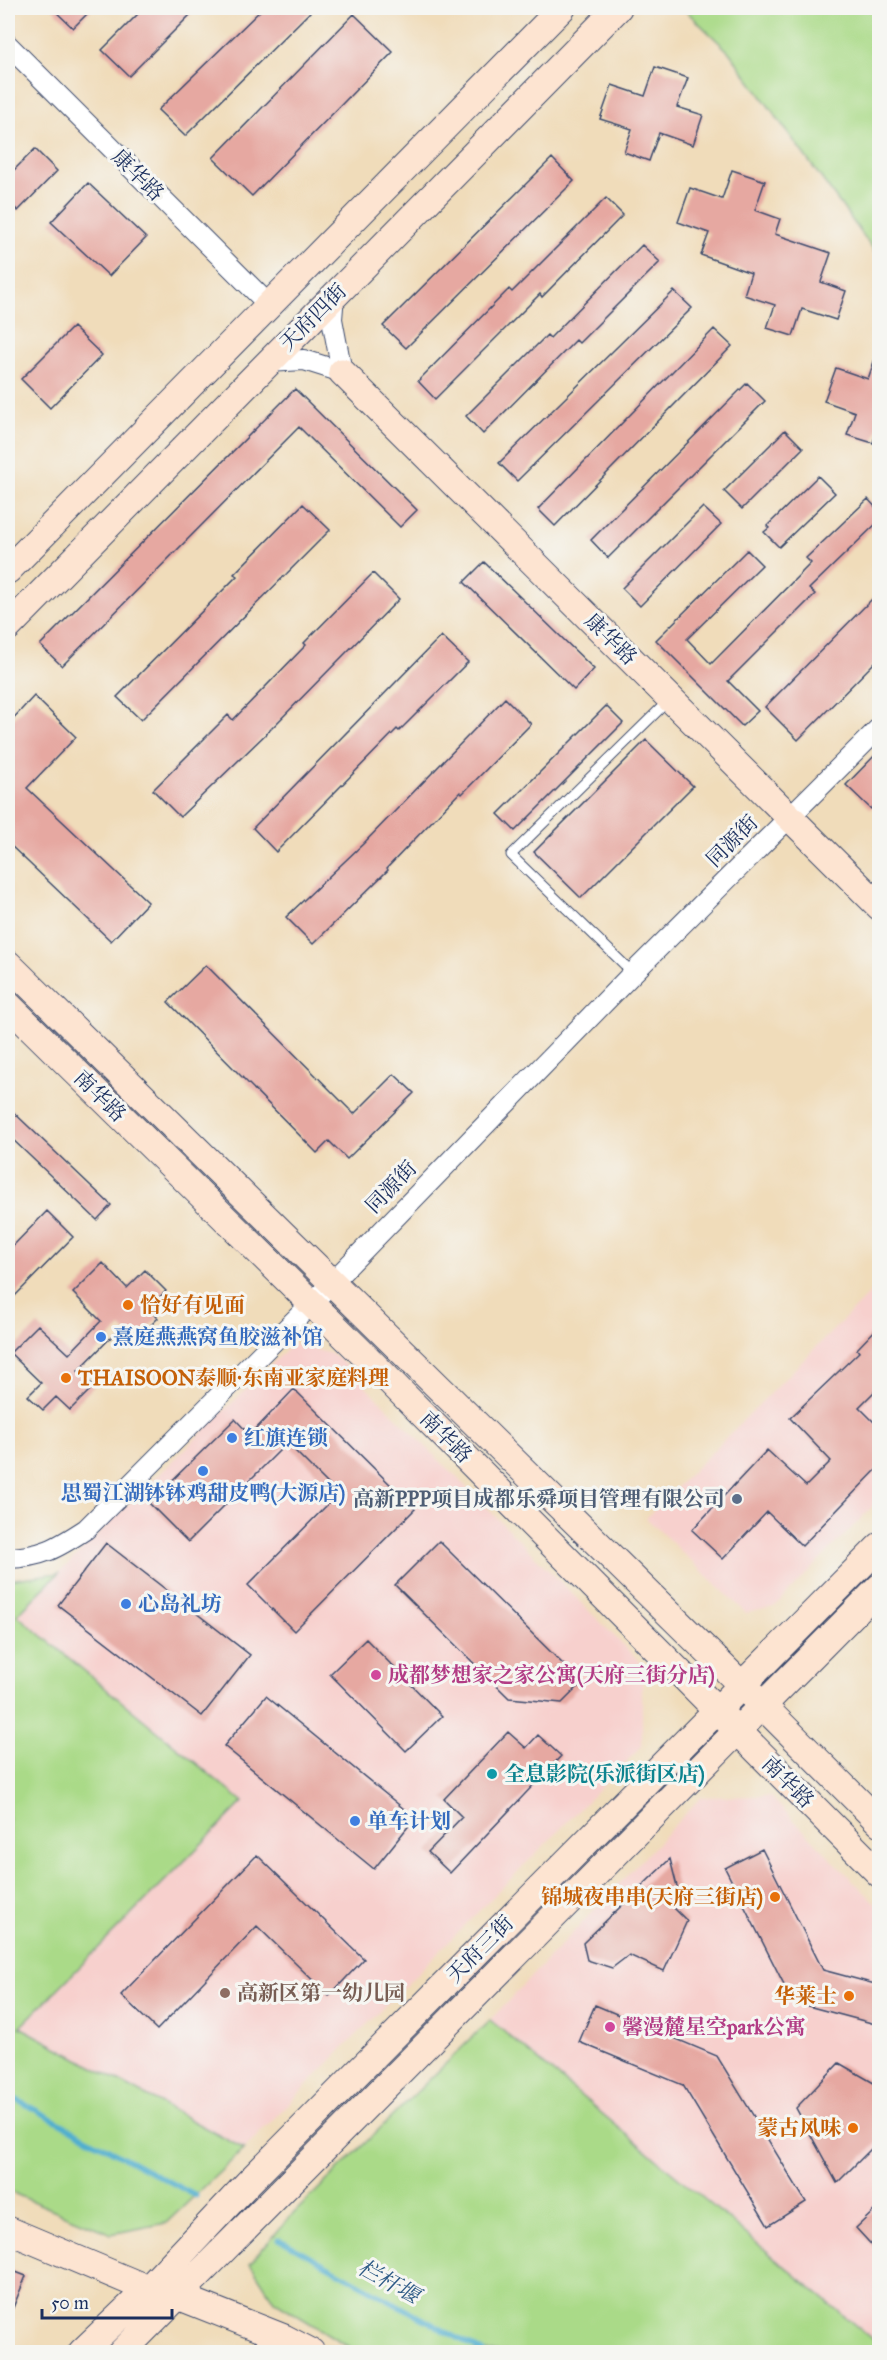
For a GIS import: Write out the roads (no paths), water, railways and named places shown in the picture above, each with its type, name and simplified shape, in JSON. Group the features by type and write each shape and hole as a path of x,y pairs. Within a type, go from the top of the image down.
{"main road":[{"name":"天府四街","path":"8,570 562,8"},
{"name":"天府四街","path":"8,627 618,8"},
{"name":"康华路","path":"342,372 879,907"},
{"name":"南华路","path":"8,963 879,1823"},
{"name":"南华路","path":"8,1005 311,1304 879,1874"},
{"name":"天府三街","path":"82,2352 148,2289 249,2182 879,1546"},
{"name":"天府三街","path":"122,2352 879,1587"},
{"path":"8,2230 148,2289 178,2296 284,2338 311,2352"}],"street":[{"name":"康华路","path":"8,45 268,305"},
{"path":"268,362 304,360 342,372 332,319 334,295"},
{"name":"同源街","path":"8,1558 25,1557 53,1550 86,1529 311,1304 633,973 879,727"}],"lane":[{"path":"633,973 511,855 670,699"}],"waterway":[{"name":"栏杆堰","path":"8,2095 196,2196"},
{"name":"栏杆堰","path":"279,2239 483,2352"}],"place":[{"name":"恰好有见面","path":"128,1305"},
{"name":"熹庭燕燕窝鱼胶滋补馆","path":"101,1337"},
{"name":"THAISOON泰顺·东南亚家庭料理","path":"66,1378"},
{"name":"红旗连锁","path":"232,1438"},
{"name":"思蜀江湖钵钵鸡甜皮鸭(大源店)","path":"203,1471"},
{"name":"高新PPP项目成都乐舜项目管理有限公司","path":"737,1499"},
{"name":"心岛礼坊","path":"126,1604"},
{"name":"成都梦想家之家公寓(天府三街分店)","path":"376,1675"},
{"name":"全息影院(乐派街区店)","path":"492,1774"},
{"name":"单车计划","path":"355,1821"},
{"name":"锦城夜串串(天府三街店)","path":"775,1897"},
{"name":"高新区第一幼儿园","path":"225,1993"},
{"name":"华莱士","path":"849,1996"},
{"name":"馨漫麓星空park公寓","path":"610,2027"},
{"name":"蒙古风味","path":"853,2128"}]}
